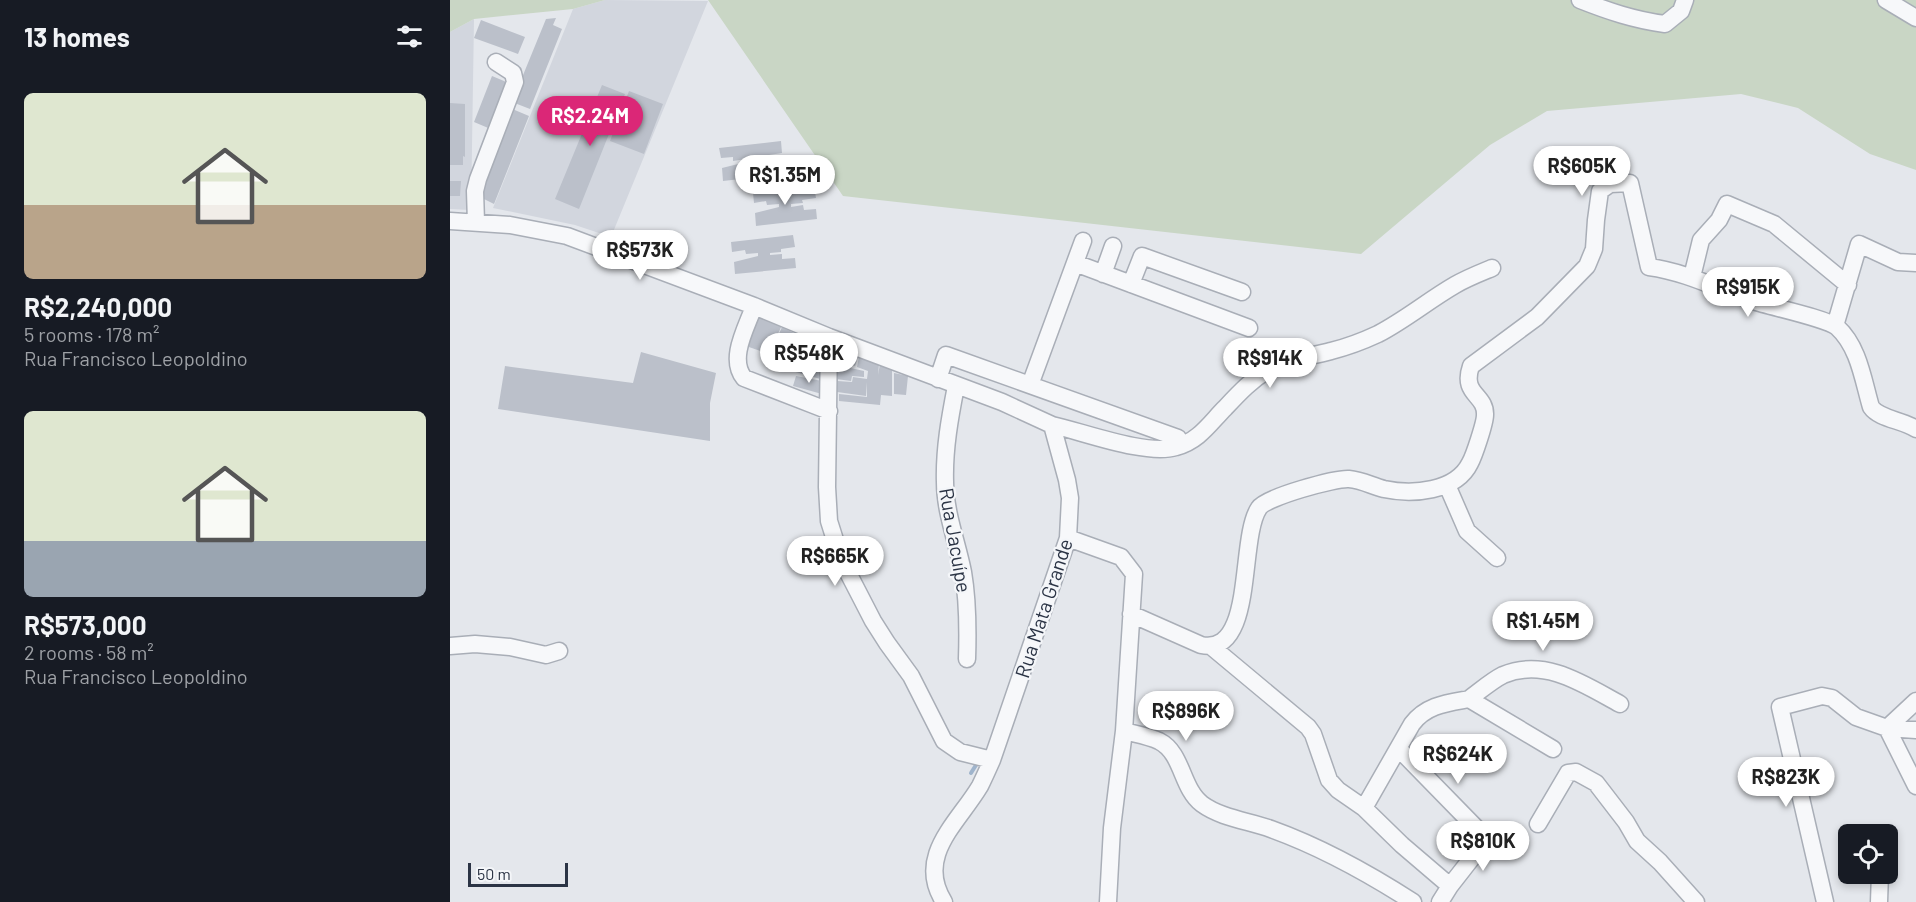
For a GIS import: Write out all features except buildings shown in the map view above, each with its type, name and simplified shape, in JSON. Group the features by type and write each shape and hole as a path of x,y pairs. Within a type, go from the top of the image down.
{"street":[{"path":"1580,0 1638,21 1665,24 1681,11 1685,0"},
{"path":"1886,0 1916,18"},
{"path":"476,222 475,192 478,179 515,82 513,74 496,62"},
{"path":"1212,647 1224,642 1232,633 1239,614 1249,545 1254,520 1260,507 1275,497 1347,478 1394,491 1422,490 1447,485 1458,480 1470,464 1485,415 1481,402 1471,389 1467,378 1471,366 1537,317 1587,266 1594,249 1600,191 1610,184 1630,183 1649,267 1692,277 1753,301 1835,326 1853,350 1860,365 1874,412 1916,429"},
{"path":"1692,277 1701,240 1719,220 1727,204 1774,224 1848,285"},
{"path":"450,221 538,229 567,236 1002,402 1052,425 1137,447 1159,450 1177,447 1193,440 1208,428 1240,391 1273,367 1291,359 1330,351 1378,333 1409,316 1454,286 1492,268"},
{"path":"1030,385 1083,241"},
{"path":"1835,326 1859,243 1898,262 1916,263"},
{"path":"1103,274 1113,246"},
{"path":"1131,284 1142,256 1242,292"},
{"path":"1075,263 1249,328"},
{"path":"754,306 737,357 739,372 744,378 829,411"},
{"path":"829,337 827,487 830,521 841,559 873,621 911,676 944,741 960,752 992,760"},
{"path":"938,379 946,354 1178,438"},
{"name":"Rua Jacuípe","path":"956,386 946,451 945,483 948,511 966,595 967,659"},
{"name":"Rua Mata Grande","path":"944,902 938,892 934,876 938,851 980,786 992,760 1068,538 1070,498 1052,425"},
{"path":"1447,485 1467,531 1497,558"},
{"path":"1068,538 1121,557 1134,574 1124,723 1112,828 1108,902"},
{"path":"1131,614 1201,645 1212,647 1308,727 1313,734 1329,780 1364,808 1402,845 1450,886"},
{"path":"450,646 475,644 510,647 546,656 559,651"},
{"path":"1364,808 1419,715 1432,707 1469,699 1503,675 1524,669 1546,669 1568,677 1620,704"},
{"path":"1825,902 1780,707 1822,696 1832,698 1856,717 1887,728 1916,730"},
{"path":"1469,699 1552,749"},
{"path":"1887,728 1916,701"},
{"path":"1124,723 1166,746 1172,753 1191,791 1203,805 1214,811 1271,828 1326,851 1378,879 1413,902"},
{"path":"1887,728 1916,786"},
{"path":"1399,749 1483,835 1485,840 1440,902"},
{"path":"1538,824 1568,773 1576,772 1596,783 1626,822 1637,841 1660,862 1696,902"},
{"path":"1880,884 1880,902"}],"shaded area":[{"path":"605,0 708,1 611,237 575,225 493,208 573,9"},
{"path":"474,19 471,210 450,209 450,32"}],"green space":[{"path":"450,0 605,0 573,9 474,19 450,32"},
{"path":"708,0 1916,0 1916,170 1870,154 1798,108 1741,94 1547,111 1490,145 1361,254 843,196"}],"waterway":[{"path":"971,773 976,765"}]}
